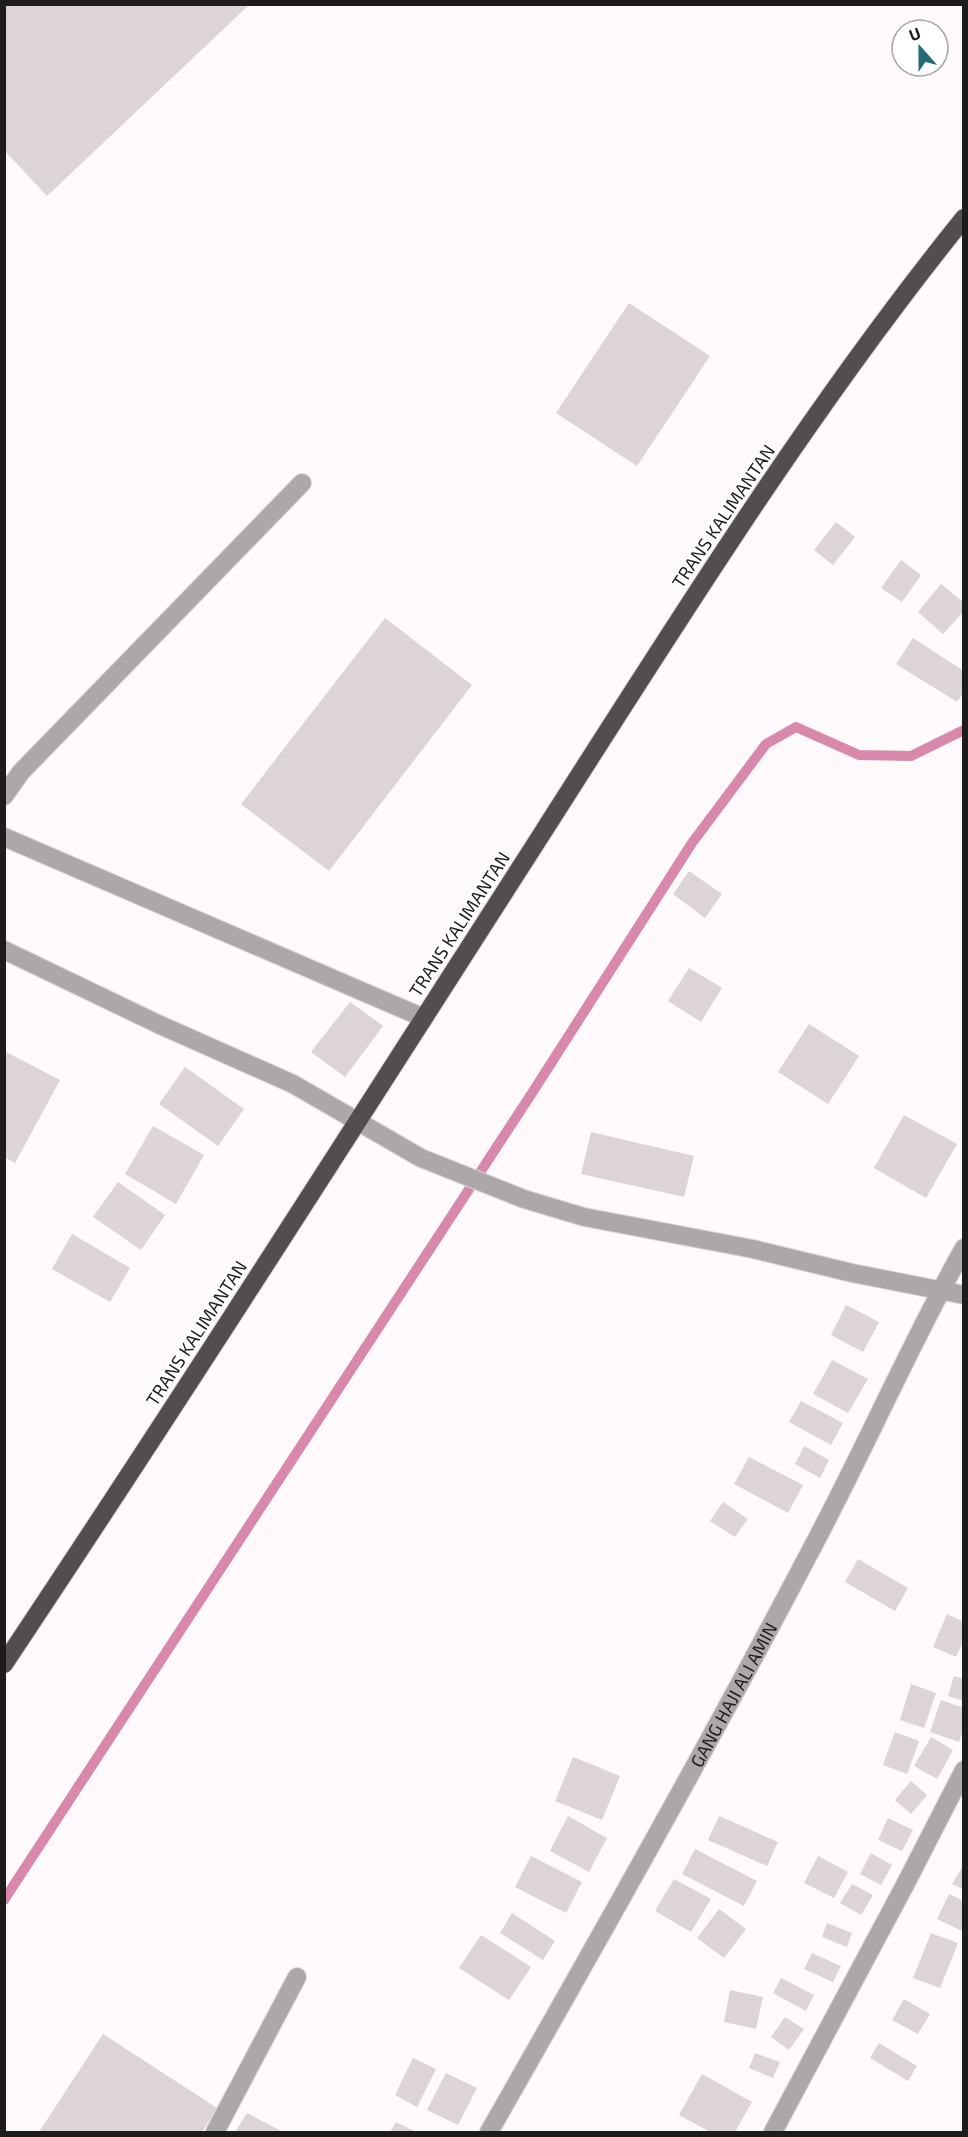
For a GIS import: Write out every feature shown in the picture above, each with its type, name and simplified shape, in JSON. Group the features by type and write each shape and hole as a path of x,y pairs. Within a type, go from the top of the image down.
{"highway":[{"name":"TRANS KALIMANTAN","path":"4,1664 358,1122 679,620 788,457 910,284 963,218"}],"street":[{"path":"4,796 21,772 302,483"},
{"path":"4,837 424,1018"},
{"path":"4,950 158,1024 293,1084 422,1158 524,1199 584,1217 753,1249 852,1273 963,1295"},
{"name":"GANG HAJI ALI AMIN","path":"489,2133 675,1804 824,1526 963,1248"},
{"path":"773,2133 905,1885 963,1770"},
{"path":"215,2133 297,1977"}],"building":[{"path":"4,4 250,4 47,196 4,150"},
{"path":"629,303 710,356 637,466 556,413"},
{"path":"836,522 855,537 833,565 814,550"},
{"path":"901,560 921,575 902,602 881,588"},
{"path":"941,584 964,603 964,611 943,634 918,612"},
{"path":"385,618 472,685 329,871 241,804"},
{"path":"913,638 964,671 964,692 957,702 896,664"},
{"path":"689,871 722,894 705,918 673,894"},
{"path":"689,968 722,988 701,1022 668,1001"},
{"path":"350,1002 383,1026 345,1077 311,1052"},
{"path":"809,1024 859,1056 828,1104 778,1072"},
{"path":"4,1051 60,1080 15,1163 4,1157"},
{"path":"185,1067 244,1109 218,1146 159,1104"},
{"path":"904,1115 957,1144 926,1198 874,1168"},
{"path":"153,1126 204,1155 176,1204 125,1174"},
{"path":"591,1132 694,1156 684,1197 581,1174"},
{"path":"118,1182 165,1215 141,1250 93,1217"},
{"path":"72,1234 130,1268 110,1302 52,1269"},
{"path":"846,1305 879,1322 863,1352 831,1335"},
{"path":"832,1360 868,1379 848,1413 813,1394"},
{"path":"801,1401 843,1423 831,1445 789,1422"},
{"path":"804,1446 829,1460 820,1478 795,1464"},
{"path":"749,1457 803,1485 788,1513 734,1484"},
{"path":"723,1502 748,1519 735,1537 710,1521"},
{"path":"858,1559 908,1588 895,1611 845,1582"},
{"path":"947,1614 964,1622 964,1639 956,1657 933,1647"},
{"path":"954,1676 964,1679 964,1701 948,1696"},
{"path":"911,1684 936,1693 924,1728 900,1720"},
{"path":"941,1700 964,1708 964,1727 959,1742 930,1732"},
{"path":"895,1732 919,1741 907,1774 883,1765"},
{"path":"931,1737 953,1750 937,1779 914,1766"},
{"path":"573,1757 620,1776 602,1820 555,1801"},
{"path":"911,1781 927,1795 911,1814 895,1800"},
{"path":"568,1816 607,1838 589,1872 550,1851"},
{"path":"719,1816 778,1842 767,1866 708,1840"},
{"path":"888,1818 913,1830 902,1851 878,1840"},
{"path":"695,1849 757,1881 744,1906 682,1874"},
{"path":"871,1853 892,1865 881,1885 860,1874"},
{"path":"531,1856 582,1882 566,1913 515,1887"},
{"path":"818,1856 848,1872 834,1898 804,1883"},
{"path":"962,1867 964,1868 964,1890 952,1884"},
{"path":"674,1879 711,1899 691,1932 655,1911"},
{"path":"852,1884 873,1895 861,1915 840,1903"},
{"path":"949,1894 964,1901 964,1932 937,1919"},
{"path":"719,1909 746,1929 724,1958 697,1938"},
{"path":"512,1913 555,1941 543,1960 500,1933"},
{"path":"827,1923 852,1933 847,1947 822,1937"},
{"path":"931,1933 958,1943 940,1988 913,1978"},
{"path":"481,1935 531,1967 509,2000 459,1968"},
{"path":"812,1953 841,1966 833,1982 804,1969"},
{"path":"781,1978 814,1995 806,2011 773,1993"},
{"path":"730,1990 763,1997 756,2029 724,2022"},
{"path":"904,1999 930,2014 918,2034 892,2020"},
{"path":"785,2017 804,2029 789,2050 771,2037"},
{"path":"103,2034 217,2108 202,2132 39,2132"},
{"path":"879,2043 917,2066 908,2081 870,2058"},
{"path":"755,2053 780,2062 773,2078 749,2068"},
{"path":"413,2058 436,2069 417,2107 395,2095"},
{"path":"446,2073 477,2088 458,2125 427,2110"},
{"path":"702,2074 752,2102 735,2132 710,2132 679,2115"},
{"path":"247,2113 283,2132 235,2132"},
{"path":"396,2122 416,2132 390,2132"}],"waterway":[{"path":"4,1900 532,1093 692,843 766,744 796,727 859,755 911,756 964,730"}]}
